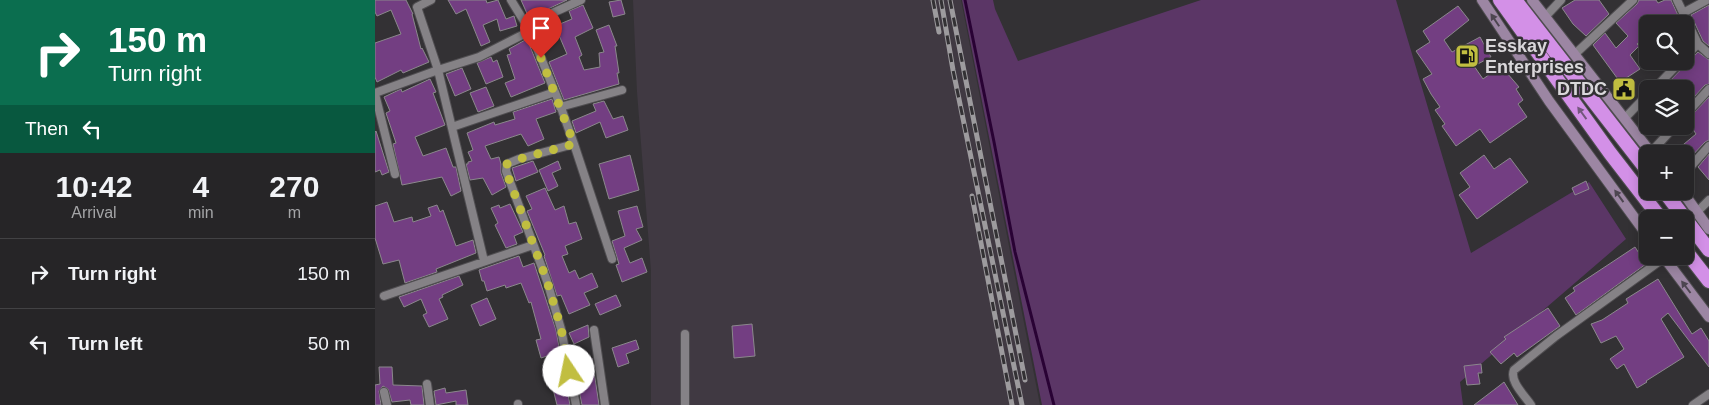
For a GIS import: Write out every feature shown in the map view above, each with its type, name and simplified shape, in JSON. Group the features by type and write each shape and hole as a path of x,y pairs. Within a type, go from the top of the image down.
{"highway":[{"path":"1500,0 1610,153 1654,210"},
{"path":"1515,0 1639,160"},
{"path":"1671,200 1709,250"},
{"path":"1694,262 1709,281"}],"street":[{"path":"431,0 417,7 438,70 484,261"},
{"path":"511,0 528,28 561,107 612,259"},
{"path":"560,0 564,8"},
{"path":"395,174 375,94 479,57 581,0"},
{"path":"1482,0 1549,101 1639,224"},
{"path":"1532,0 1646,145"},
{"path":"1545,17 1561,0"},
{"path":"1575,54 1633,0"},
{"path":"1677,0 1698,44 1709,54"},
{"path":"1683,13 1707,0"},
{"path":"1694,48 1698,44"},
{"path":"1663,80 1672,70"},
{"path":"1694,105 1709,89"},
{"path":"561,107 622,90"},
{"path":"452,127 555,92"},
{"path":"1625,118 1639,104"},
{"path":"1659,145 1667,135"},
{"path":"574,144 519,159 507,164 506,171 561,328 576,405"},
{"path":"1694,163 1709,146"},
{"path":"1688,200 1709,228"},
{"path":"1697,212 1709,200"},
{"path":"384,296 533,246"},
{"path":"1531,405 1513,379 1512,373 1514,370 1556,336 1652,265"},
{"path":"1669,265 1709,317"},
{"path":"595,330 605,405"},
{"path":"685,334 685,405"},
{"path":"427,384 430,405"},
{"path":"384,392 387,405"},
{"path":"1693,405 1709,394"}],"shaded area":[{"path":"633,0 961,0 1040,405 651,405 651,271 637,92"},
{"path":"962,0 993,0 995,9 1018,61 1201,0 1396,0 1471,253 1589,182 1626,239 1460,382 1463,405 1042,405"}],"building":[{"path":"375,0 406,0 413,14 421,49 429,62 403,73 401,70 377,82 375,77 375,43 401,34 391,10 377,16"},
{"path":"448,0 486,0 487,3 498,0 506,19 514,16 517,26 500,31 497,19 483,25 490,42 481,46 466,9 456,14"},
{"path":"521,0 567,0 529,18"},
{"path":"621,0 625,14 613,17 609,2"},
{"path":"1575,0 1599,0 1609,14 1586,36 1573,24 1562,8"},
{"path":"1639,0 1656,0 1658,3 1671,0 1678,15 1639,15 1639,42 1637,44 1639,46 1630,55 1639,70 1620,82 1593,45 1605,33 1616,48 1628,36 1616,23"},
{"path":"583,5 593,28 575,37 582,55 579,57 584,70 600,67 599,53 604,52 596,30 609,25 617,46 615,46 619,84 564,100 549,62 567,54 555,26 572,19 569,11"},
{"path":"1709,5 1709,46 1703,41 1694,22 1694,15 1691,15"},
{"path":"1458,6 1469,20 1444,40 1452,52 1480,37 1491,57 1474,66 1483,79 1501,66 1519,87 1516,89 1523,100 1518,104 1527,117 1490,143 1480,129 1456,146 1442,126 1445,124 1435,110 1440,107 1423,79 1432,74 1416,51 1430,42 1423,31"},
{"path":"527,39 545,83 511,97 505,83 515,79 507,55 511,54 509,49"},
{"path":"1698,52 1709,60 1709,84 1705,85 1694,97 1694,80 1671,80 1680,70 1694,70 1694,56"},
{"path":"491,57 493,62 497,60 503,77 486,84 477,63"},
{"path":"462,68 471,89 455,96 446,74"},
{"path":"430,79 436,92 433,93 445,125 415,137 423,156 446,148 453,167 456,167 461,191 451,196 442,177 402,185 393,144 396,143 386,113 390,111 384,97 401,89 402,92"},
{"path":"486,87 494,106 478,112 470,93"},
{"path":"1709,97 1709,140 1694,154 1694,145 1683,145 1696,134 1694,131 1694,113"},
{"path":"552,99 556,112 536,119 544,139 528,146 521,134 485,146 491,159 499,157 501,173 506,187 492,195 483,178 470,180 466,164 472,161 468,152 473,150 467,133 494,122 495,125 515,119 513,112"},
{"path":"604,101 613,119 623,116 628,130 606,138 600,122 576,133 572,121 596,111 593,104"},
{"path":"376,131 389,172 382,175 380,170 375,172"},
{"path":"1709,154 1709,180 1698,167"},
{"path":"630,155 639,190 609,199 599,164"},
{"path":"1484,155 1494,169 1510,158 1528,182 1477,219 1459,195 1470,187 1460,173"},
{"path":"533,161 538,172 516,181 512,168"},
{"path":"558,161 561,169 552,173 558,186 548,191 539,170"},
{"path":"1586,181 1589,189 1575,195 1572,188"},
{"path":"545,188 555,210 564,206 569,224 576,222 582,239 565,246 568,254 562,256 569,273 575,270 579,279 592,273 598,287 584,293 590,305 569,314 561,295 557,296 545,255 527,211 532,209 526,196"},
{"path":"387,202 394,222 412,217 413,222 431,216 428,208 437,205 440,212 443,210 456,246 473,240 476,253 436,269 437,272 405,283 399,260 383,264 375,238 375,206"},
{"path":"510,204 523,232 514,236 517,244 506,248 495,225 498,223 491,208 499,205 500,208"},
{"path":"637,206 643,227 636,229 642,240 624,248 630,263 642,258 647,272 622,282 616,265 619,264 612,241 625,236 618,211"},
{"path":"1635,247 1639,253 1639,265 1645,265 1576,315 1565,298 1575,291 1573,288"},
{"path":"519,256 523,267 534,263 556,330 560,352 541,358 536,340 541,339 531,302 529,303 521,283 506,288 505,285 487,291 484,281 482,281 479,270"},
{"path":"459,276 463,285 442,295 443,297 439,299 448,319 429,327 423,315 427,313 421,299 404,307 399,297"},
{"path":"1658,279 1692,334 1701,328 1709,341 1709,367 1668,313 1661,319 1684,357 1637,388 1624,364 1617,369 1610,359 1624,349 1616,336 1601,343 1591,324 1602,320 1628,303 1626,299"},
{"path":"616,295 621,306 600,315 595,304"},
{"path":"487,298 496,319 480,326 471,305"},
{"path":"1548,308 1560,326 1517,357 1514,353 1501,364 1490,352 1506,339 1504,337"},
{"path":"752,324 755,356 734,358 732,326"},
{"path":"588,325 589,337 574,344 569,333"},
{"path":"636,340 639,349 626,354 629,363 618,367 612,348"},
{"path":"592,358 599,405 582,405 573,361"},
{"path":"1481,364 1482,373 1478,373 1480,384 1467,385 1464,366"},
{"path":"379,367 392,367 393,385 422,386 424,405 411,405 410,400 392,402 388,389 383,386 379,391 381,405 375,405 375,385 380,384"},
{"path":"563,368 570,405 557,405 552,385 550,372"},
{"path":"1504,382 1518,405 1474,405 1499,386"},
{"path":"445,388 446,393 466,390 468,405 456,405 456,401 436,405 434,391"}],"waterway":[{"path":"965,0 1015,252 1054,405"}],"railway":[{"path":"933,0 939,32"},
{"path":"941,0 953,70 1022,405"},
{"path":"950,0 1025,380"},
{"path":"972,196 1012,405"}],"place":[{"name":"Esskay Enterprises","path":"1467,56"},
{"name":"DTDC","path":"1624,89"}],"route":[{"path":"541,58 574,144 519,159 507,164 506,171 547,281 561,328 569,371"}]}
